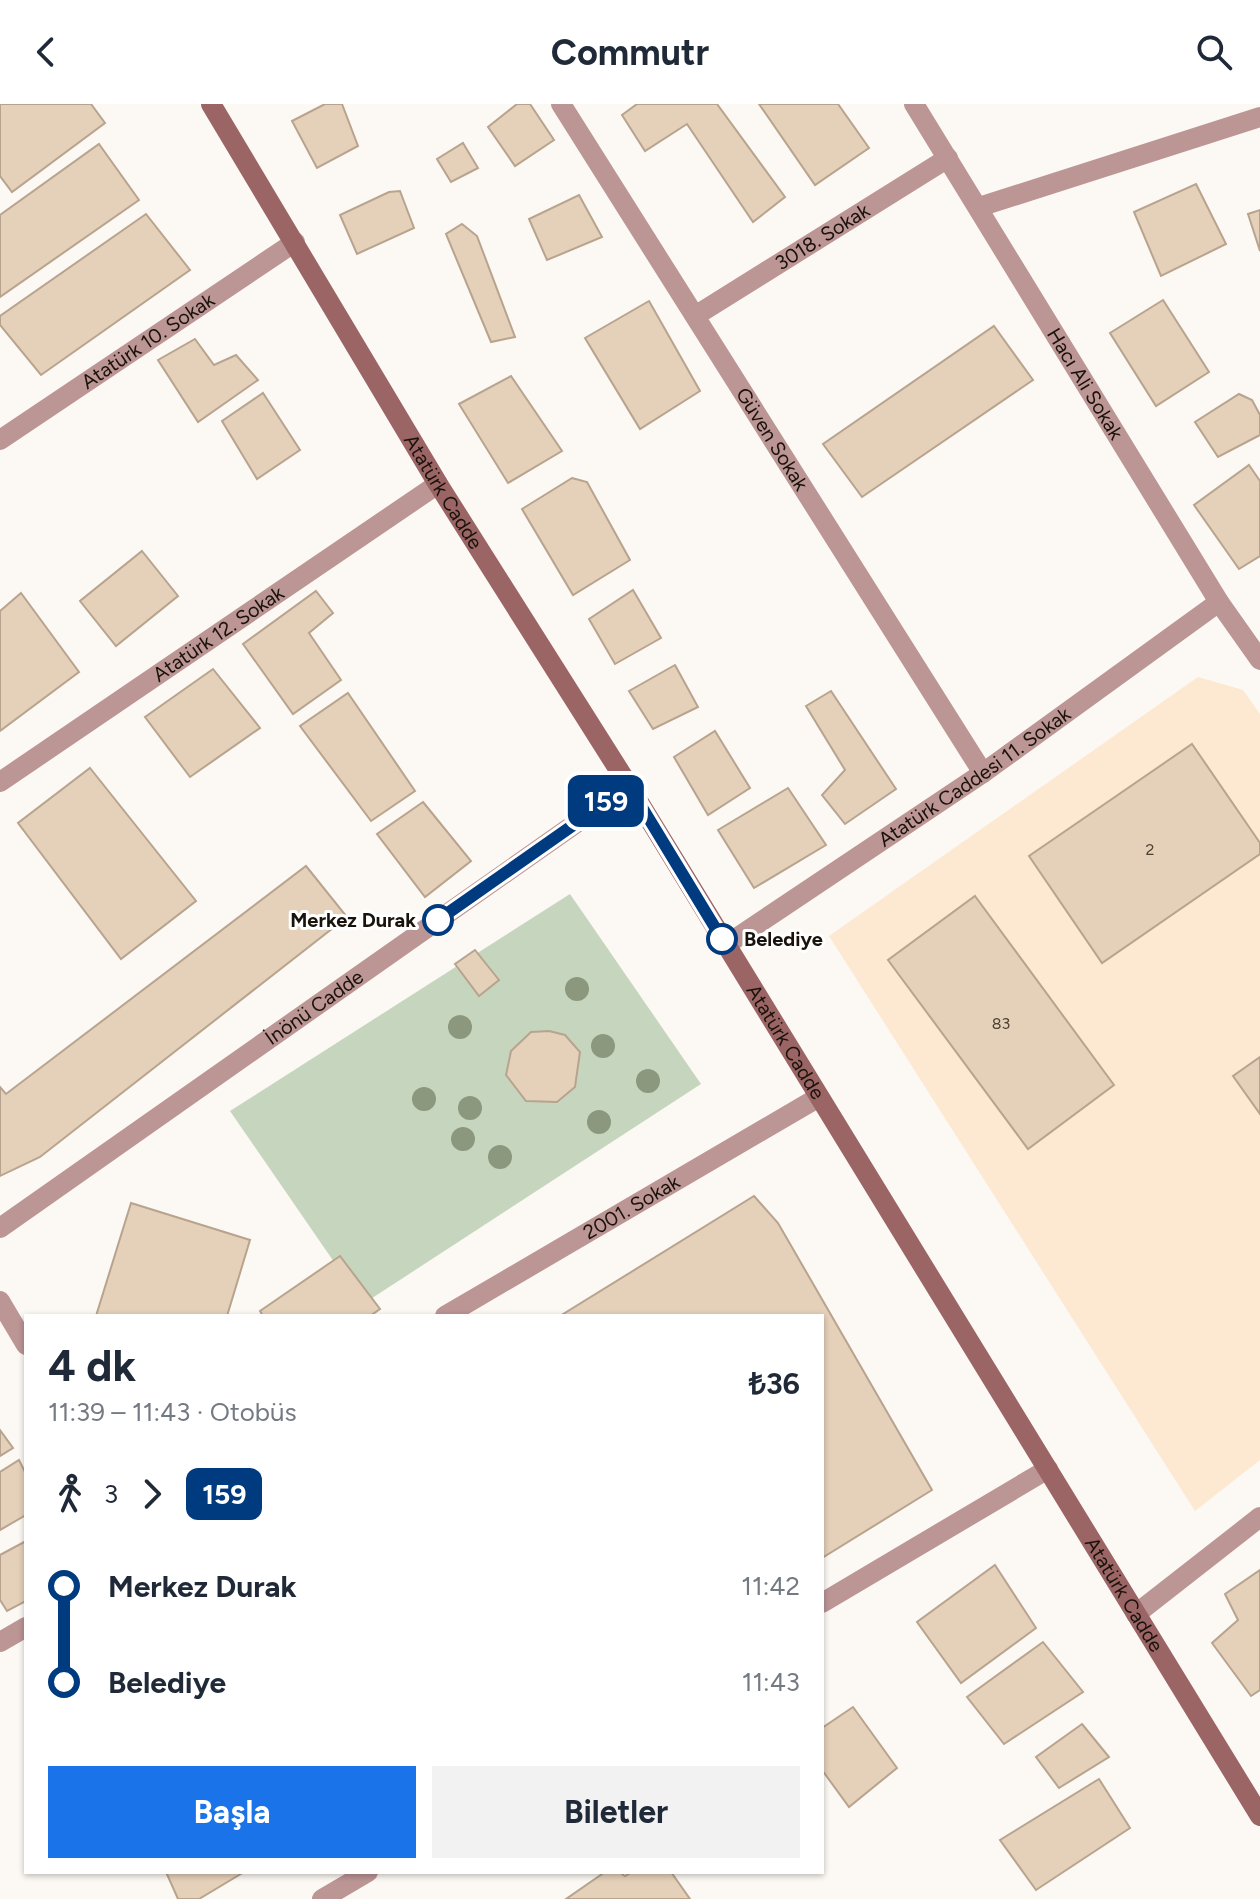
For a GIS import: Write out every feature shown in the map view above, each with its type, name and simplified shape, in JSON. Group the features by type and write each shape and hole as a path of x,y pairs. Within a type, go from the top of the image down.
{"main road":[{"name":"Atatürk Cadde","path":"211,104 438,484 629,786 1260,1816"}],"street":[{"name":"Güven Sokak","path":"561,104 983,773"},
{"name":"Hacı Ali Sokak","path":"914,104 1219,602 1260,660"},
{"path":"979,207 1260,117"},
{"name":"3018. Sokak","path":"695,316 948,158"},
{"name":"Atatürk 10. Sokak","path":"0,440 295,242"},
{"name":"Atatürk 12. Sokak","path":"0,782 438,484"},
{"name":"Atatürk Caddesi 11. Sokak","path":"726,945 983,773 1219,602"},
{"name":"İnönü Cadde","path":"0,1228 629,786"},
{"name":"2001. Sokak","path":"448,1314 819,1097"},
{"path":"0,1301 24,1342"},
{"path":"824,1602 1048,1469"},
{"path":"1136,1614 1260,1517"},
{"path":"0,1642 24,1628"},
{"path":"322,1899 349,1885"}],"shaded area":[{"path":"1198,677 1243,690 1260,714 1260,1460 1195,1511 829,936"}],"green space":[{"path":"570,894 701,1084 363,1304 230,1111"}],"building":[{"path":"0,104 91,104 105,123 12,192 0,176"},
{"path":"325,104 342,104 358,146 317,168 292,121"},
{"path":"517,104 530,104 554,140 515,166 488,127"},
{"path":"637,104 717,104 785,197 753,222 687,124 645,151 622,115"},
{"path":"759,104 838,104 869,148 815,185"},
{"path":"463,143 478,168 451,182 437,159"},
{"path":"99,144 139,200 0,297 0,215"},
{"path":"1196,184 1226,244 1161,276 1134,212"},
{"path":"400,191 414,228 357,254 340,215 389,192"},
{"path":"579,195 602,237 547,260 529,219"},
{"path":"1260,210 1260,251 1248,214"},
{"path":"146,214 190,270 41,375 0,325 0,316"},
{"path":"462,224 477,236 515,337 491,342 446,234"},
{"path":"1163,300 1209,372 1156,406 1110,333"},
{"path":"649,301 700,391 640,429 585,338"},
{"path":"994,326 1033,380 862,497 823,444"},
{"path":"195,339 214,365 236,355 258,380 198,422 158,360"},
{"path":"511,376 562,451 508,483 459,404"},
{"path":"263,393 300,450 257,479 222,421"},
{"path":"1239,394 1252,400 1260,415 1260,435 1218,457 1195,422"},
{"path":"1249,465 1260,481 1260,556 1239,569 1194,505"},
{"path":"572,478 587,482 630,560 573,595 522,509"},
{"path":"142,551 178,596 116,646 80,601"},
{"path":"633,590 661,638 615,664 589,619"},
{"path":"316,591 333,613 309,633 341,680 293,714 243,644"},
{"path":"21,593 79,672 0,731 0,611"},
{"path":"675,665 698,707 653,729 629,691"},
{"path":"213,669 260,728 190,777 145,717"},
{"path":"831,691 896,789 845,824 822,795 845,770 806,706"},
{"path":"348,693 415,791 371,821 300,726"},
{"path":"715,731 750,788 708,815 674,757"},
{"path":"1192,744 1260,843 1260,854 1102,963 1029,856"},
{"path":"90,768 196,901 121,959 18,823"},
{"path":"788,788 826,845 754,888 718,830"},
{"path":"423,802 471,861 425,897 377,834"},
{"path":"306,866 347,917 40,1157 0,1176 0,1087 6,1094"},
{"path":"975,896 1114,1085 1028,1149 888,960"},
{"path":"475,950 499,980 479,996 455,964"},
{"path":"549,1031 565,1035 580,1052 575,1087 557,1102 526,1101 506,1075 511,1051 531,1032"},
{"path":"1260,1057 1260,1114 1233,1076"},
{"path":"754,1196 778,1223 932,1490 824,1557 824,1314 563,1314"},
{"path":"131,1203 250,1240 228,1314 97,1314"},
{"path":"340,1256 380,1309 373,1314 262,1314 260,1311"},
{"path":"0,1430 13,1448 0,1456"},
{"path":"19,1460 24,1470 24,1516 0,1530 0,1472"},
{"path":"24,1542 24,1602 7,1611 0,1600 0,1555"},
{"path":"995,1565 1036,1628 961,1683 917,1622"},
{"path":"1260,1570 1260,1690 1251,1696 1212,1643 1238,1620 1225,1594"},
{"path":"1043,1642 1083,1692 1004,1744 967,1697"},
{"path":"853,1707 897,1768 849,1807 824,1773 824,1727"},
{"path":"1082,1724 1109,1757 1059,1788 1036,1757"},
{"path":"1099,1779 1130,1828 1036,1890 1000,1840"},
{"path":"167,1874 241,1874 199,1899 178,1899"},
{"path":"602,1874 672,1874 690,1899 566,1899"}],"bus line":[{"name":"159","path":"438,920 629,786 722,939"}],"place":[{"name":"Merkez Durak","path":"438,920"},
{"name":"Belediye","path":"722,939"}]}
